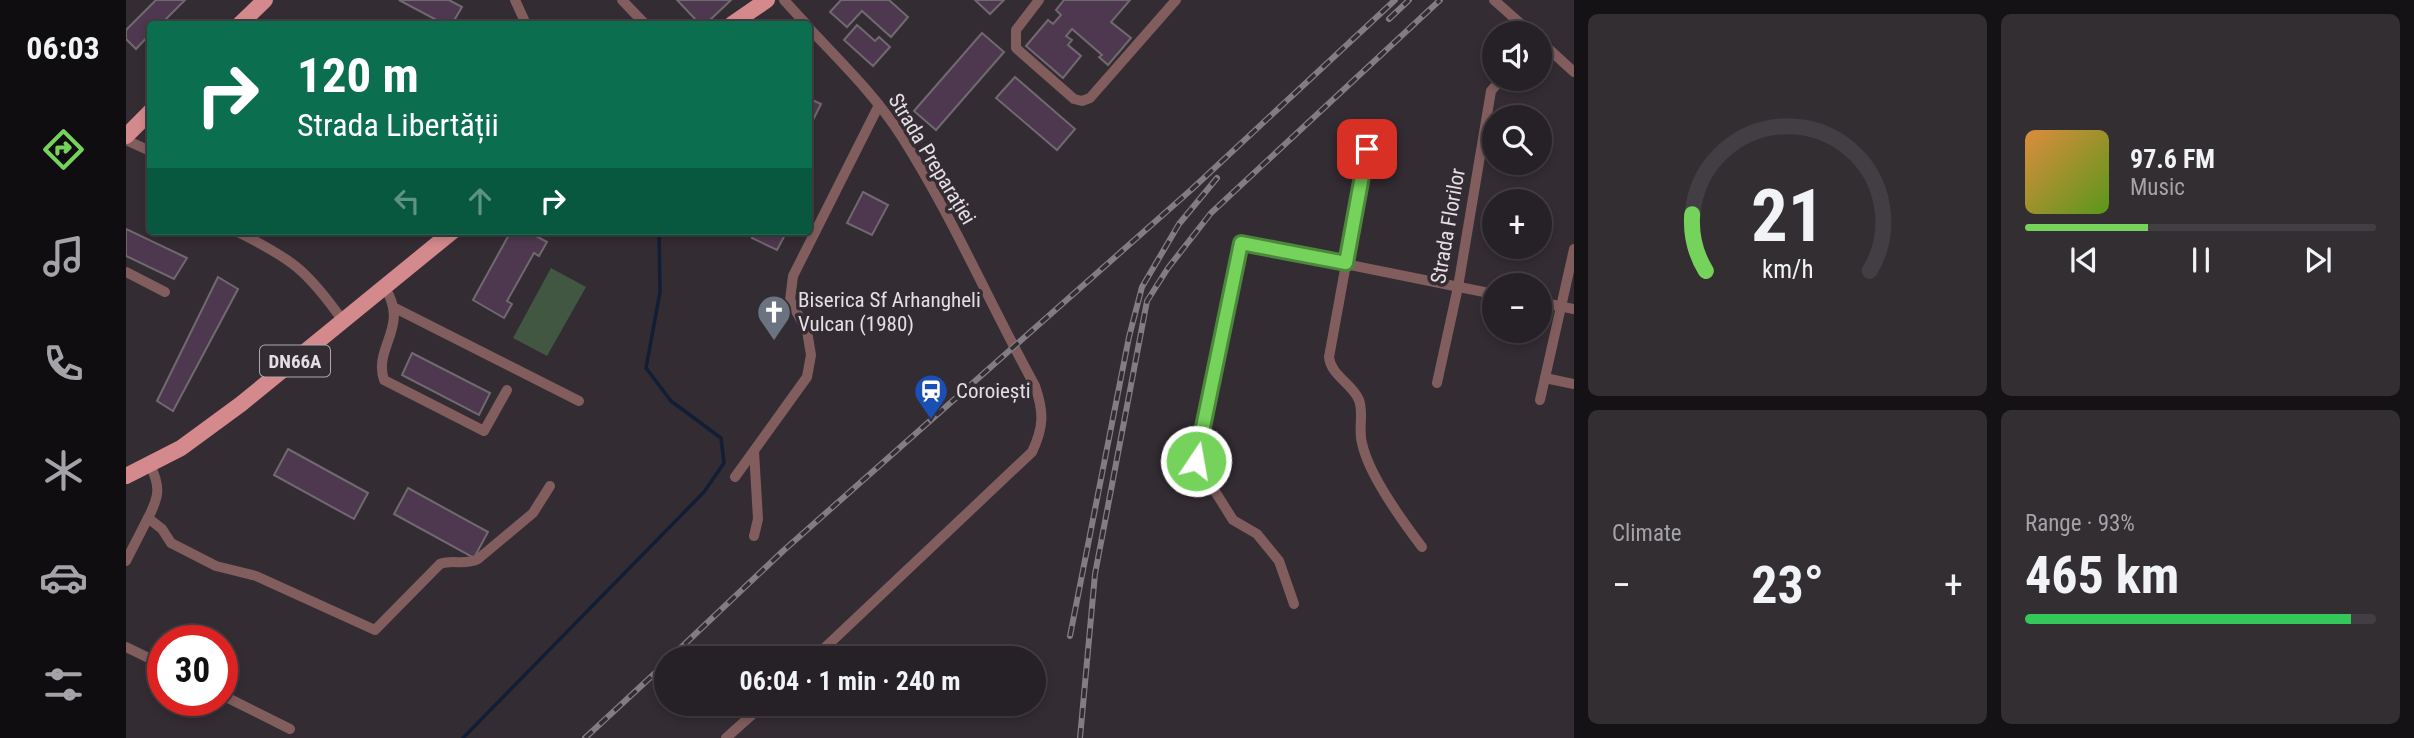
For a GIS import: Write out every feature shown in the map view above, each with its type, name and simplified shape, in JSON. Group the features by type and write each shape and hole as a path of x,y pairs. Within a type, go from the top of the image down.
{"main road":[{"path":"243,21 265,0"},
{"path":"736,21 767,0"},
{"path":"126,138 147,115"},
{"name":"DN66A","path":"126,476 150,465 223,418 448,235"}],"street":[{"path":"515,0 525,21"},
{"path":"622,0 642,21"},
{"name":"Strada Preparației","path":"784,0 803,21"},
{"path":"1039,0 1016,30 1016,48 1074,99 1082,101 1090,98 1176,0"},
{"path":"1497,1 1518,21"},
{"name":"Strada Preparației","path":"812,31 879,105 941,204 1001,325 1035,386 1044,411 1041,435 1032,452 827,646"},
{"path":"1552,53 1574,72"},
{"name":"Strada Florilor","path":"1437,383 1458,287 1491,91"},
{"path":"735,477 807,377 811,355 807,331 790,300 793,276 879,105"},
{"path":"126,138 147,149"},
{"path":"1367,149 1329,357 1330,367 1358,397 1362,409 1362,443 1396,510 1422,547"},
{"path":"243,235 294,263 324,294 343,321"},
{"path":"1294,604 1279,561 1257,534 1233,520 1196,461 1241,243 1482,292"},
{"path":"1540,400 1574,249"},
{"path":"126,272 165,292"},
{"path":"385,288 396,308 579,401"},
{"path":"1552,304 1574,309"},
{"path":"396,308 384,358 384,380 484,431 507,390"},
{"path":"1545,378 1574,384"},
{"path":"754,451 758,519 754,536"},
{"path":"126,561 158,500 160,484 150,465"},
{"path":"148,518 162,529 171,543 216,566 256,576 375,629 440,565 448,561 468,564 478,559 533,513 550,486"},
{"path":"126,647 147,657"},
{"path":"238,703 290,729"},
{"path":"726,738 751,716"}],"green space":[{"path":"551,268 586,287 547,356 513,338"}],"building":[{"path":"156,0 185,0 164,21 147,21 147,37 136,49 126,39 126,30"},
{"path":"399,0 449,0 462,7 454,21 438,21"},
{"path":"677,0 731,0 710,20 696,20"},
{"path":"841,0 889,0 908,17 891,37 862,11 847,27 830,12"},
{"path":"975,0 1004,0 990,14"},
{"path":"1064,0 1130,0 1111,22 1131,38 1108,65 1099,57 1102,55 1072,29 1066,36 1072,40 1068,45 1081,56 1063,78 1026,46 1048,20 1053,24 1061,15 1056,10"},
{"path":"857,25 875,41 879,37 890,47 873,66 844,40"},
{"path":"982,33 1004,52 936,130 914,111"},
{"path":"1015,77 1075,129 1057,150 996,98"},
{"path":"812,100 821,104 812,122"},
{"path":"863,192 888,205 872,235 847,223"},
{"path":"126,229 187,258 174,279 126,256"},
{"path":"509,235 534,235 547,242 539,256 534,253 507,301 512,304 504,318 473,300"},
{"path":"754,235 785,235 777,250 752,238"},
{"path":"218,277 238,289 173,411 157,401"},
{"path":"412,353 490,393 479,415 402,375"},
{"path":"288,449 368,493 354,519 274,475"},
{"path":"408,488 488,532 474,558 394,514"}],"waterway":[{"path":"463,738 704,492 724,463 721,438 671,401 646,368 660,292 659,235"}],"railway":[{"path":"683,646 783,551 1192,189 1395,0"},
{"path":"1389,19 1409,0"},
{"path":"1080,738 1095,574 1147,301 1168,268 1211,213 1440,0"},
{"path":"1070,636 1129,337 1142,287 1179,224 1217,178"},
{"path":"585,738 654,674"}],"place":[{"name":"Biserica Sf Arhangheli Vulcan (1980)","path":"774,342"},
{"name":"Coroiești","path":"931,421"}],"route":[{"path":"1196,461 1241,243 1346,263 1367,149"}]}
